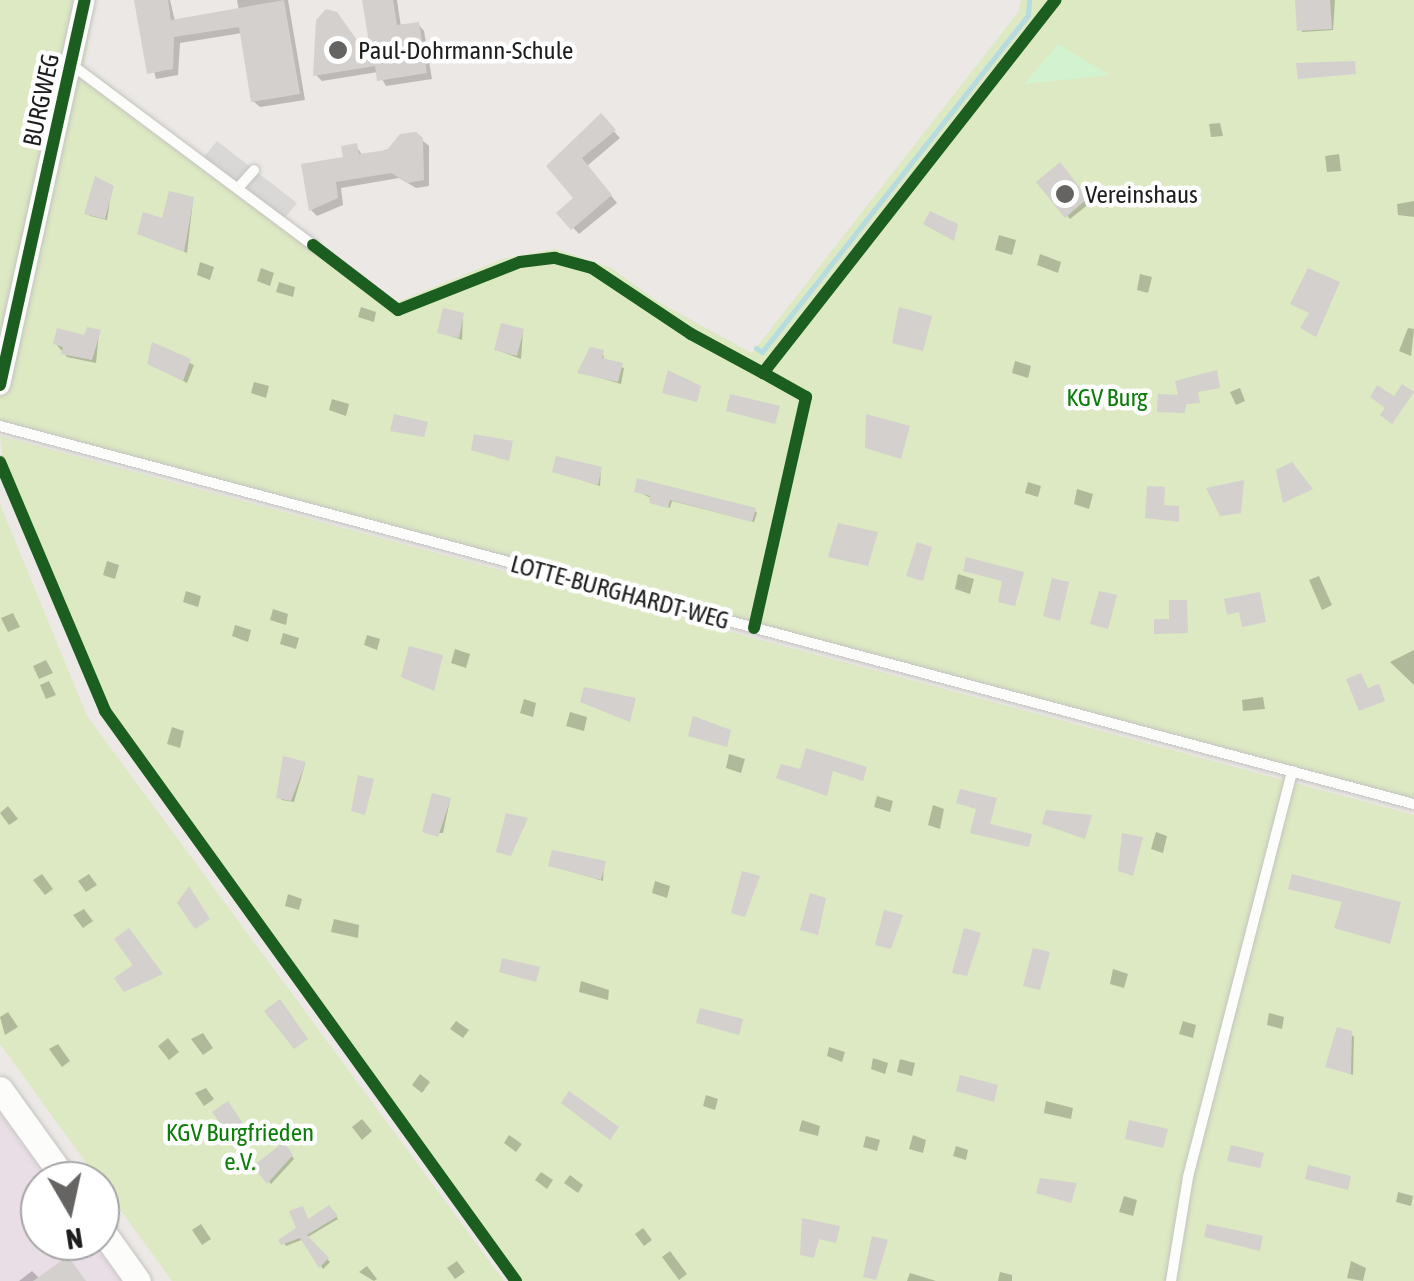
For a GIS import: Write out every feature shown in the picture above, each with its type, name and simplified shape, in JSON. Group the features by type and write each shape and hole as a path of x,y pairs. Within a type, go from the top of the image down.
{"street":[{"name":"BURGWEG","path":"0,385 84,0"},
{"path":"0,1089 52,1161"},
{"path":"120,1256 138,1281"}],"lane":[{"path":"71,64 313,245"},
{"path":"238,188 254,170"},
{"name":"LOTTE-BURGHARDT-WEG","path":"0,426 1414,804"},
{"path":"1172,1281 1188,1177 1292,771"}],"shaded area":[{"path":"217,141 297,203 284,219 204,157"},
{"path":"0,1114 34,1161 20,1161 20,1261 106,1261 121,1281 0,1281"}],"green space":[{"name":"KGV Burg","path":"0,0 94,0 84,66 395,303 505,258 556,249 611,268 660,303 752,353 1019,11 1021,0 1414,0 1414,799 0,426"},
{"path":"1058,44 1110,75 1024,84"},
{"path":"0,436 1414,815 1414,1281 521,1281 116,723 3,461"},
{"name":"KGV Burgfrieden e.V.","path":"0,504 87,716 504,1281 172,1281 120,1209 120,1161 85,1161 0,1044"}],"building":[{"path":"134,0 168,0 171,20 284,0 300,94 251,102 239,27 174,37 173,69 147,74"},
{"path":"362,0 393,0 397,25 419,22 427,73 377,81 375,66 313,76 316,20 326,9 337,12 372,61"},
{"path":"1295,0 1330,0 1332,29 1297,31"},
{"path":"1355,61 1356,74 1298,79 1296,63"},
{"path":"601,113 616,130 582,158 612,195 571,230 556,213 573,198 546,166"},
{"path":"416,132 423,138 424,180 408,183 391,173 336,182 338,198 309,211 301,164 343,157 341,146 357,143 359,154 387,150 400,134"},
{"path":"1060,162 1088,198 1065,218 1036,182"},
{"path":"95,176 114,186 105,219 84,214"},
{"path":"169,191 194,197 184,252 137,234 143,212 162,218"},
{"path":"930,211 958,224 954,241 923,224"},
{"path":"1308,268 1340,282 1316,337 1300,328 1309,313 1290,304"},
{"path":"899,307 932,316 923,351 892,343"},
{"path":"443,308 464,313 459,338 437,333"},
{"path":"501,323 524,329 517,356 494,350"},
{"path":"87,327 101,330 92,360 61,354 63,347 53,344 57,328 84,335"},
{"path":"152,342 191,359 183,381 147,364"},
{"path":"590,347 604,350 602,358 623,363 618,382 577,373"},
{"path":"668,370 701,386 697,402 662,393"},
{"path":"1217,370 1220,388 1198,392 1200,403 1186,404 1185,413 1157,412 1158,394 1178,395 1175,381"},
{"path":"1402,384 1414,392 1392,424 1380,415 1385,408 1370,397 1377,385 1394,396"},
{"path":"730,394 780,406 775,424 726,411"},
{"path":"394,414 428,422 424,437 390,431"},
{"path":"866,414 910,426 901,459 865,448"},
{"path":"474,434 513,441 509,461 471,450"},
{"path":"556,456 602,467 598,485 552,472"},
{"path":"1292,462 1313,489 1283,503 1276,470"},
{"path":"637,478 756,508 752,522 670,500 668,508 649,503 650,496 634,492"},
{"path":"1244,480 1241,513 1220,516 1206,488"},
{"path":"1147,486 1165,487 1164,505 1179,506 1179,522 1145,518"},
{"path":"838,523 878,532 868,566 828,557"},
{"path":"917,542 932,547 923,581 906,576"},
{"path":"966,557 1024,572 1015,606 998,602 1002,581 963,571"},
{"path":"1052,578 1069,582 1060,621 1043,616"},
{"path":"1099,591 1117,595 1108,629 1090,624"},
{"path":"1260,592 1266,622 1242,627 1239,612 1227,615 1224,599"},
{"path":"1169,600 1187,600 1188,633 1154,634 1154,619 1169,619"},
{"path":"409,646 443,655 434,691 401,677"},
{"path":"1361,673 1368,688 1379,684 1385,701 1359,711 1346,679"},
{"path":"584,687 636,698 630,722 580,702"},
{"path":"693,716 731,730 727,747 688,736"},
{"path":"806,748 867,767 863,781 833,771 827,796 776,778 781,764 800,769"},
{"path":"283,756 306,762 291,801 276,798"},
{"path":"358,775 374,779 365,815 351,811"},
{"path":"960,789 997,798 990,824 1032,834 1029,847 970,833 976,809 956,803"},
{"path":"432,793 451,798 438,837 422,832"},
{"path":"1046,810 1092,815 1085,839 1042,824"},
{"path":"506,813 528,818 511,856 496,852"},
{"path":"1122,833 1143,837 1133,876 1118,871"},
{"path":"552,850 606,861 601,880 548,866"},
{"path":"742,871 760,876 745,917 731,913"},
{"path":"1292,874 1401,902 1390,944 1334,928 1342,902 1288,889"},
{"path":"189,886 210,919 195,929 177,903"},
{"path":"810,893 826,898 818,935 800,930"},
{"path":"884,910 903,915 891,949 875,945"},
{"path":"129,928 163,974 124,992 114,978 133,965 114,939"},
{"path":"964,928 981,933 967,976 952,973"},
{"path":"1033,948 1050,952 1040,990 1023,986"},
{"path":"502,958 540,967 536,982 499,972"},
{"path":"280,999 308,1039 294,1049 264,1011"},
{"path":"700,1008 743,1019 739,1035 696,1023"},
{"path":"1337,1027 1352,1031 1351,1074 1325,1067"},
{"path":"960,1075 998,1085 994,1102 956,1091"},
{"path":"569,1091 619,1127 610,1140 561,1103"},
{"path":"228,1101 246,1128 230,1138 212,1112"},
{"path":"1129,1120 1168,1129 1163,1148 1125,1139"},
{"path":"284,1142 293,1155 267,1184 253,1166"},
{"path":"1231,1145 1264,1153 1260,1168 1227,1161"},
{"path":"1308,1165 1351,1176 1348,1190 1305,1179"},
{"path":"1040,1178 1077,1183 1071,1203 1036,1193"},
{"path":"329,1205 338,1216 307,1235 329,1258 319,1268 300,1238 281,1245 278,1240 296,1228 289,1211 303,1206 308,1219"},
{"path":"802,1218 840,1226 836,1243 819,1239 814,1258 800,1255"},
{"path":"1207,1224 1263,1236 1260,1251 1204,1237"},
{"path":"872,1236 888,1240 876,1280 863,1277"},
{"path":"61,1261 72,1261 86,1281 33,1281"}],"waterway":[{"path":"756,348 762,352 1028,15 1029,0"}],"cycle path":[{"path":"0,385 85,0"},
{"path":"313,245 398,310 520,262 555,258 592,268 691,334 763,373 1055,0"},
{"path":"754,628 806,397 763,373"},
{"path":"0,462 105,711 516,1281"}],"place":[{"name":"Paul-Dohrmann-Schule","path":"338,50"},
{"name":"Vereinshaus","path":"1065,194"}]}
